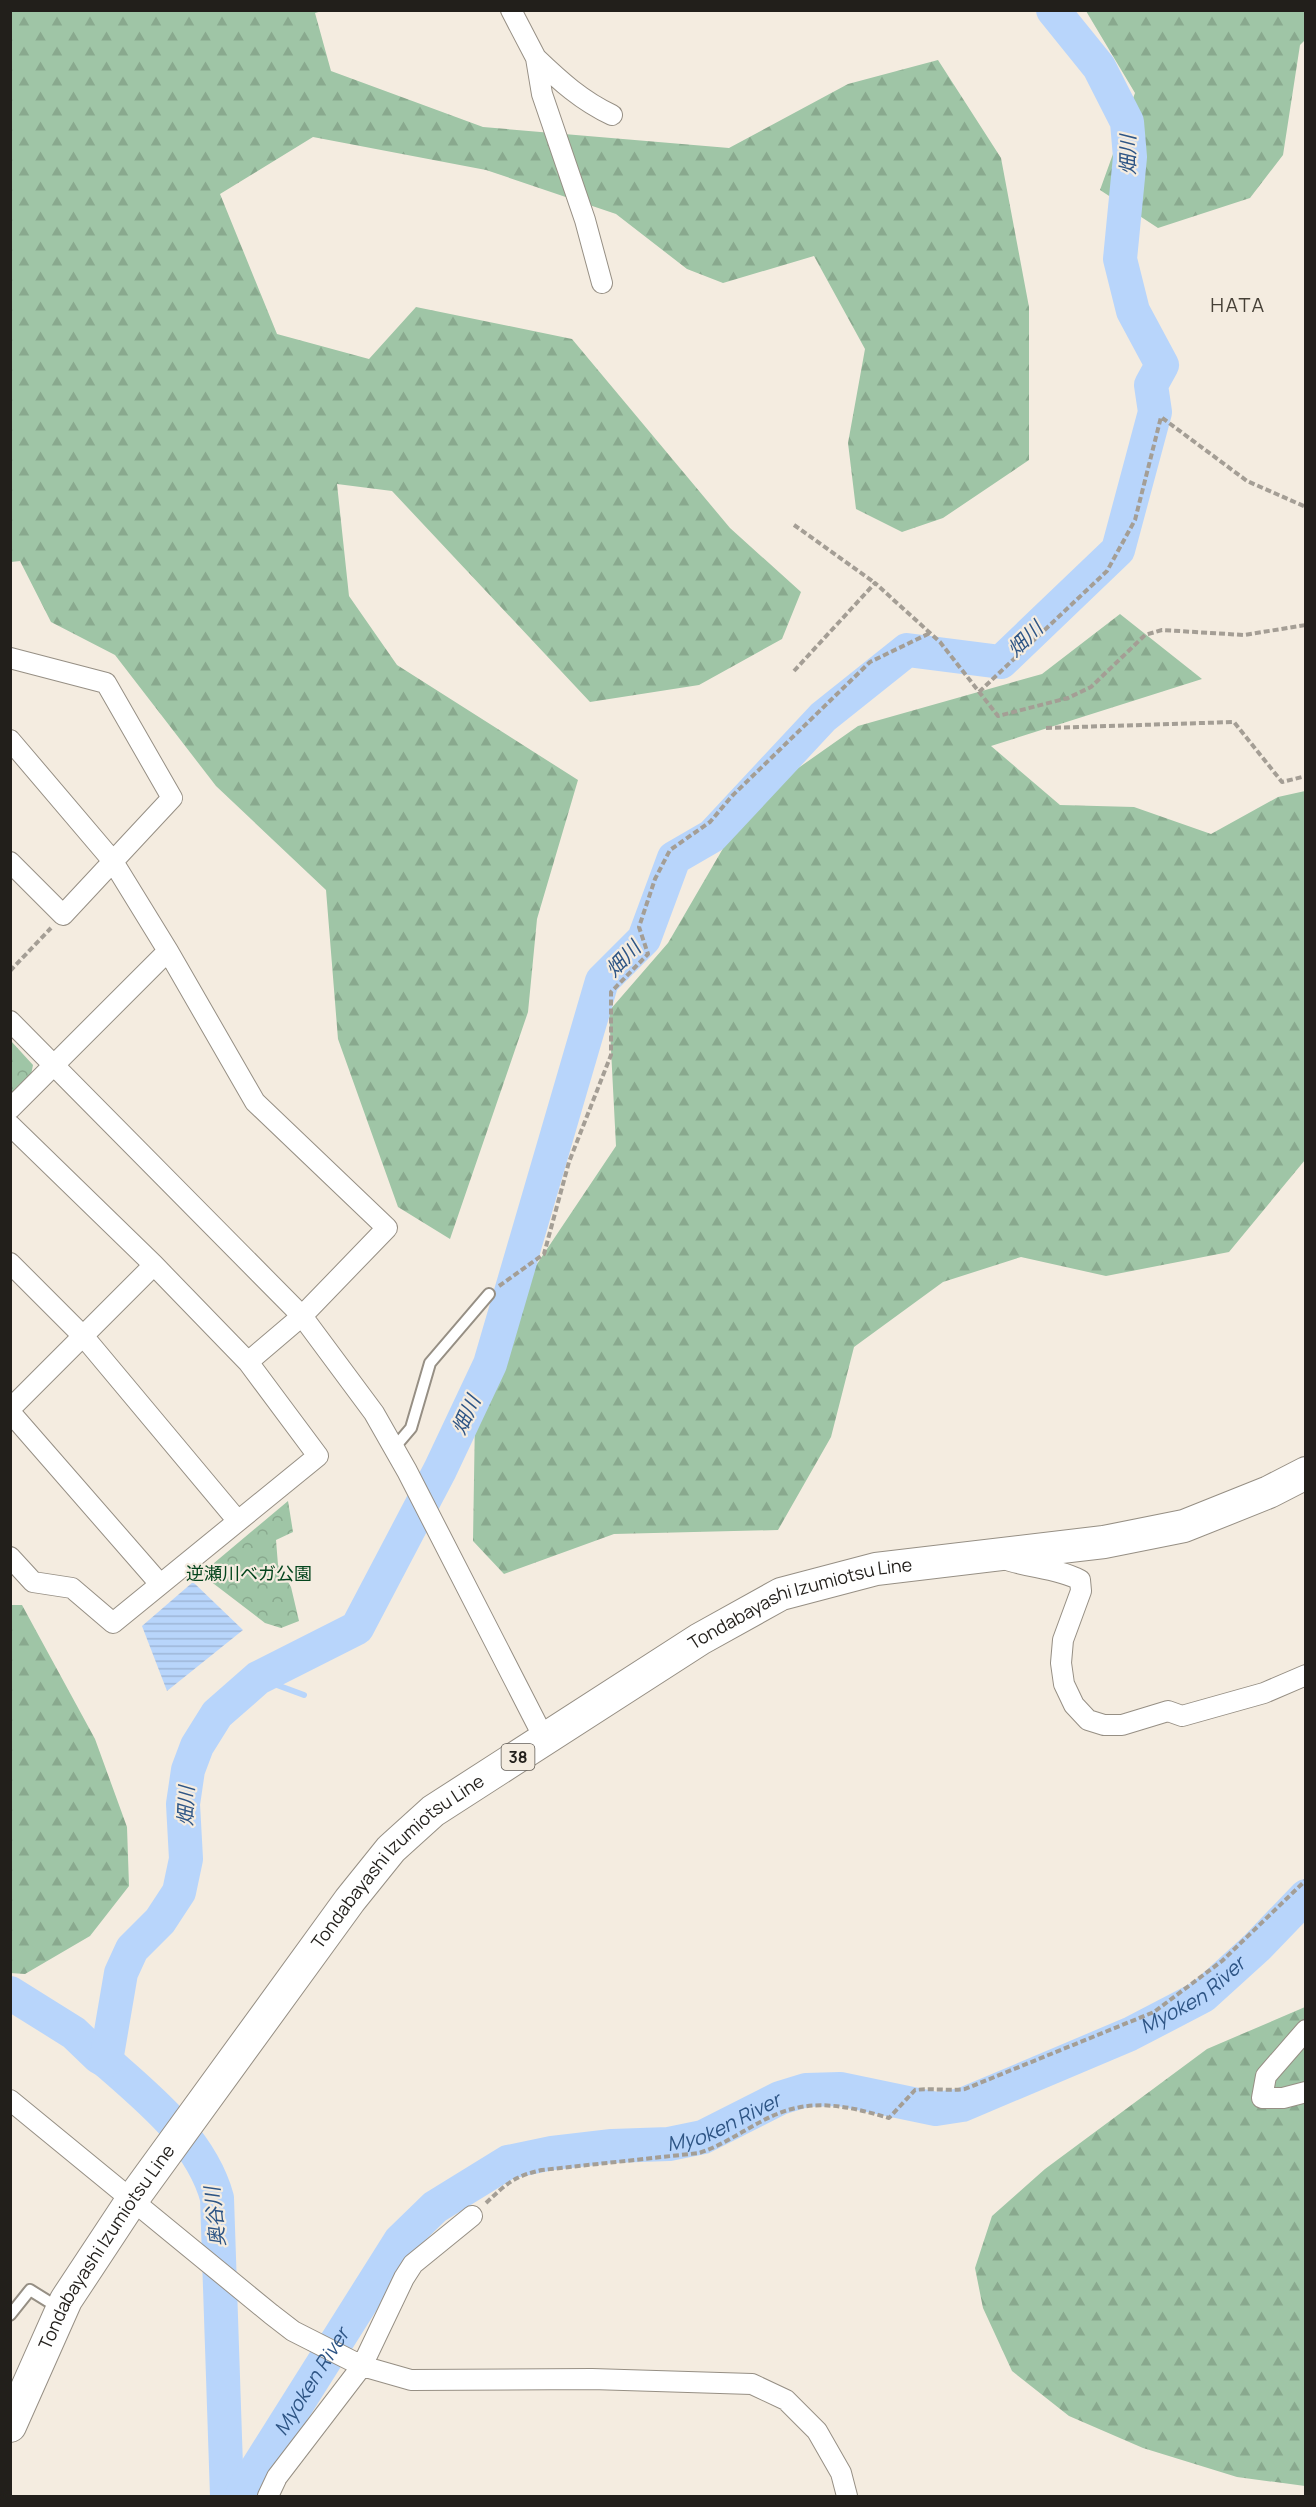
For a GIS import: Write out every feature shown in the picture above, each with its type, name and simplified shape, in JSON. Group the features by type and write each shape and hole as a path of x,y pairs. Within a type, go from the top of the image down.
{"main road":[{"name":"Tondabayashi Izumiotsu Line","path":"10,2427 62,2309 132,2200 350,1900 390,1849 433,1811 700,1639 781,1594 876,1569 1104,1542 1184,1526 1269,1492 1305,1473"}],"street":[{"path":"511,10 536,58 542,94 585,220 602,283"},
{"path":"536,58 590,105 612,115"},
{"path":"10,658 106,683 172,798 63,915 10,862"},
{"path":"10,740 112,860 168,951 255,1102 387,1228 302,1316 248,1362"},
{"path":"10,1109 168,951"},
{"path":"10,1021 302,1316 374,1413 394,1448 544,1740"},
{"path":"10,1125 154,1265 248,1362 318,1456 112,1623 72,1587 33,1582 10,1557"},
{"path":"10,1263 84,1337 237,1520"},
{"path":"154,1265 10,1411 160,1584"},
{"path":"993,1555 1019,1564 1068,1574 1080,1580 1082,1591 1063,1640 1061,1663 1064,1684 1074,1705 1088,1720 1104,1725 1122,1725 1168,1711 1182,1716 1264,1693 1305,1675"},
{"path":"1305,2030 1266,2076 1262,2098 1283,2098 1305,2092"},
{"path":"10,2100 293,2331 362,2366 411,2380 592,2379 752,2384 786,2400 817,2431 841,2473 847,2496"},
{"path":"268,2496 277,2477 362,2366 413,2264 472,2216"}],"lane":[{"path":"394,1448 411,1428 430,1363 489,1294"},
{"path":"10,2315 30,2290 62,2309"}],"path":[{"path":"979,692 1107,571 1135,520 1161,417 1247,481 1305,507"},
{"path":"794,525 875,583 940,642 998,716 1068,699 1091,687 1145,634 1162,630 1244,635 1305,625"},
{"path":"794,671 875,583"},
{"path":"489,1294 544,1254 569,1162 611,1055 611,992 648,954 639,927 655,879 670,850 710,822 732,796 870,662 930,633"},
{"path":"1046,728 1234,722 1282,782 1305,776"},
{"path":"10,971 63,915"},
{"path":"472,2216 508,2181 522,2174 699,2153 720,2146 777,2114 801,2107 824,2104 851,2107 890,2118 915,2090 965,2089 1154,2012 1222,1961 1305,1880"}],"green space":[{"path":"11,11 322,11 315,13 331,71 483,127 729,148 848,84 938,60 1001,158 1029,307 1029,460 943,518 902,532 856,509 848,443 865,349 814,256 723,283 687,269 616,214 486,170 313,137 220,194 277,334 369,359 416,307 572,339 730,528 801,592 782,639 699,685 590,702 392,491 337,484 349,596 397,665 578,780 537,919 528,1012 450,1239 398,1207 338,1039 326,890 216,786 115,655 51,622 20,561 11,562"},
{"path":"1086,11 1305,11 1305,40 1300,45 1283,155 1250,198 1158,228 1100,190 1135,93"},
{"path":"1120,614 1202,679 991,746 1060,805 1134,807 1211,834 1278,797 1305,791 1305,1160 1229,1252 1106,1276 1021,1257 943,1282 854,1347 831,1437 778,1530 614,1534 504,1574 473,1541 476,1355 616,1146 609,1011 668,943 750,802 858,726 1042,674"},
{"path":"11,1041 33,1065 31,1075 11,1096"},
{"name":"逆瀬川ベガ公園","path":"288,1501 293,1532 276,1540 278,1565 291,1587 299,1621 281,1628 265,1623 201,1574"},
{"path":"11,1605 22,1605 95,1739 127,1827 129,1886 90,1936 25,1974 10,1973"},
{"path":"1305,2007 1305,2486 1237,2477 1143,2448 1069,2416 1012,2371 983,2308 975,2268 992,2216 1045,2169 1207,2049"}],"water":[{"path":"193,1582 243,1630 167,1691 142,1626"}],"waterway":[{"name":"畑川","path":"106,2061 121,1973 132,1949 160,1921 179,1892 186,1859 183,1804 188,1770 197,1746 217,1714 258,1678 357,1628 440,1470 490,1364 602,981 644,939 674,858 712,836 823,717 907,650 1001,662 1118,550 1155,412 1151,385 1162,365 1133,311 1120,259 1130,157 1127,122 1099,67 1053,10"},
{"path":"258,1678 304,1695"},
{"name":"Myoken River","path":"242,2496 247,2484 400,2241 435,2207 508,2162 552,2153 612,2146 669,2144 703,2137 780,2098 806,2090 840,2089 936,2109 962,2105 1130,2034 1203,1996 1257,1947 1306,1896"},
{"name":"奥谷川","path":"10,1993 74,2033 139,2090 186,2139 199,2157 209,2177 217,2198 227,2496"}],"district":[{"name":"HATA","path":"1238,305"}]}
